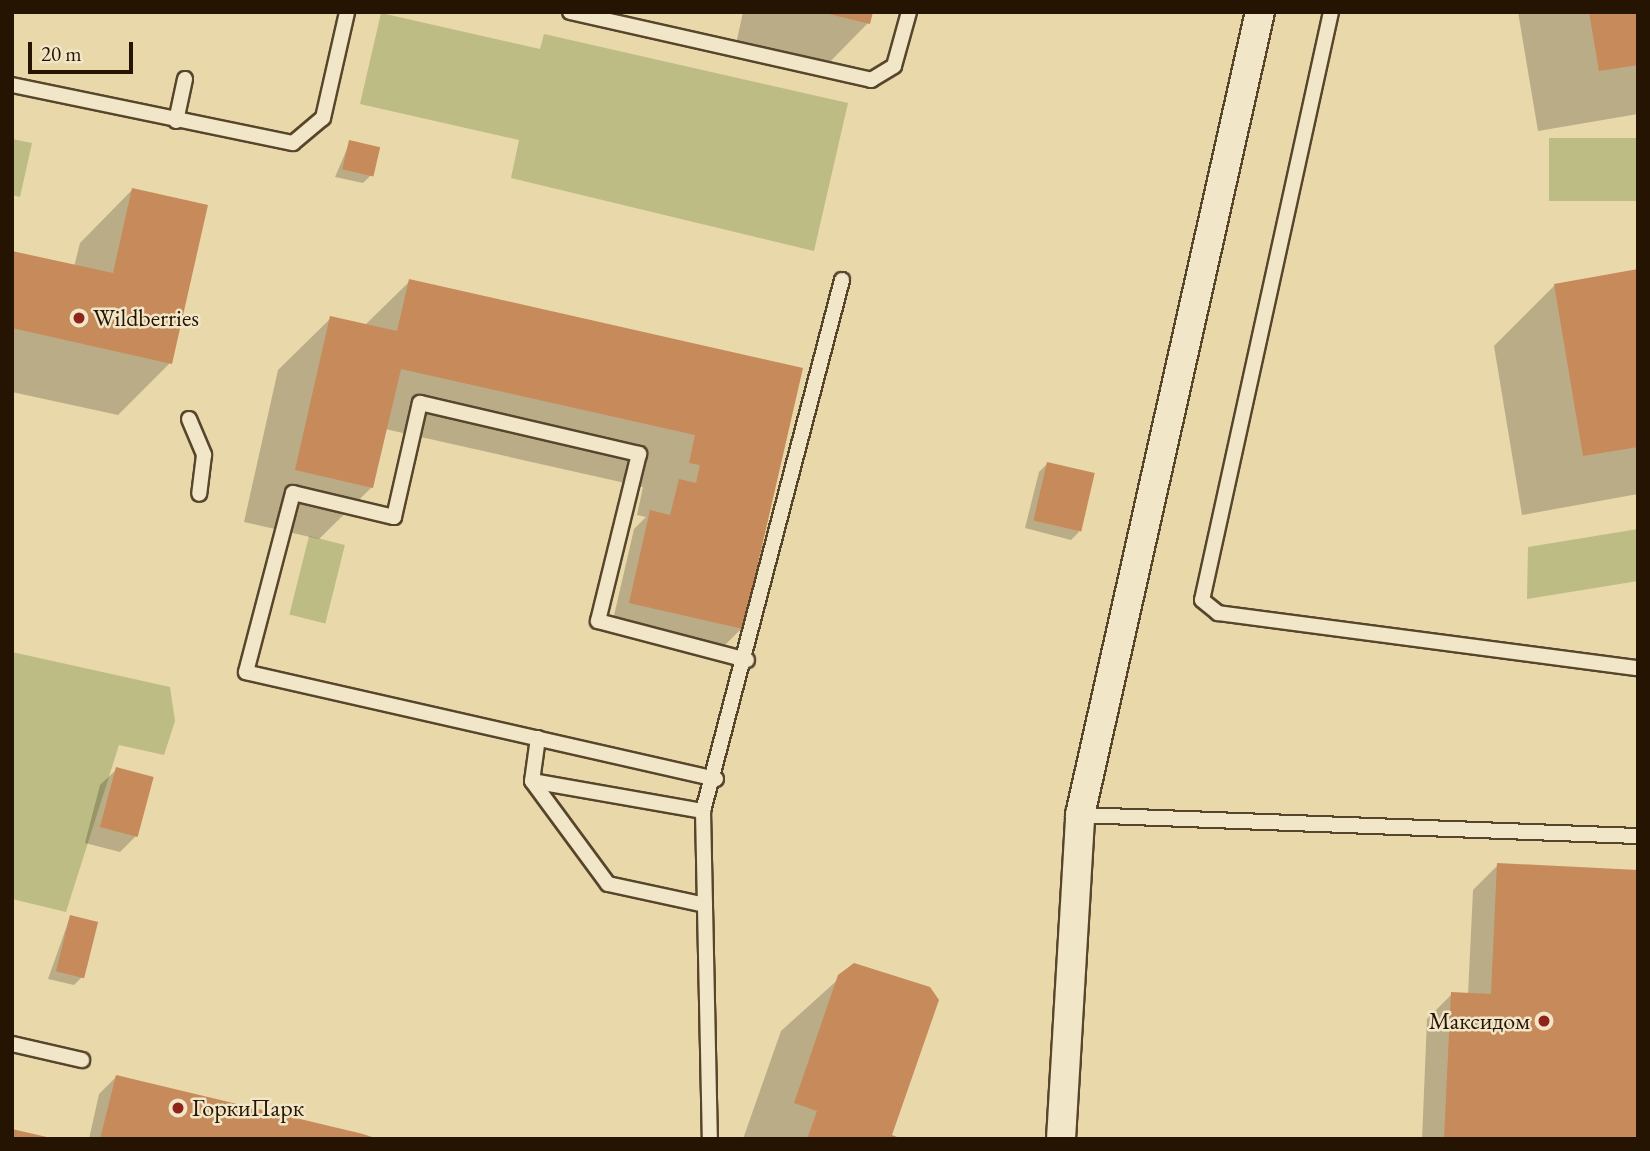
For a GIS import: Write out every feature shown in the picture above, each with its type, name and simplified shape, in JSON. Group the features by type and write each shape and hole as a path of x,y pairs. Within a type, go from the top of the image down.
{"street":[{"path":"1061,1139 1080,815 1261,12"}],"lane":[{"path":"12,85 285,145 303,139 323,118 347,12"},
{"path":"570,12 871,80 894,66 909,12"},
{"path":"1331,12 1202,600 1218,613 1638,668"},
{"path":"176,121 185,79"},
{"path":"709,1139 703,811 716,779 842,280"},
{"path":"716,779 246,672 293,493 394,517 420,403 639,454 598,621 747,660"},
{"path":"189,419 204,455 199,494"},
{"path":"538,738 532,781 608,884 705,905"},
{"path":"532,781 703,811"},
{"path":"1080,815 1638,836"},
{"path":"12,1044 82,1060"}],"shaded area":[{"path":"381,13 540,49 544,34 848,103 814,251 511,178 519,140 360,104"},
{"path":"1549,138 1638,138 1638,201 1549,201"},
{"path":"12,139 32,143 20,197 12,195"},
{"path":"1638,529 1638,581 1527,599 1528,547"},
{"path":"309,536 345,545 325,624 289,615"},
{"path":"12,652 170,687 175,721 164,755 119,745 66,912 12,899"}],"building":[{"path":"821,12 873,12 870,24"},
{"path":"1589,12 1638,12 1638,65 1599,71"},
{"path":"349,140 380,147 373,176 342,169"},
{"path":"132,188 208,205 172,364 12,328 12,251 113,273"},
{"path":"1638,269 1638,447 1583,456 1554,284"},
{"path":"409,279 803,368 743,629 629,603 650,510 670,515 679,479 696,483 700,465 689,463 695,435 401,369 373,488 295,470 330,316 397,331"},
{"path":"1047,462 1095,473 1081,531 1034,520"},
{"path":"116,767 154,777 138,837 100,827"},
{"name":"Максидом","path":"1497,863 1638,870 1638,1139 1444,1139 1451,992 1491,994"},
{"path":"70,915 98,922 84,978 56,971"},
{"path":"854,963 930,987 939,1000 892,1135 902,1139 807,1139 817,1111 794,1103 838,975"},
{"name":"ГоркиПарк","path":"116,1075 363,1134 378,1139 100,1139"},
{"path":"12,1129 51,1138 51,1139 12,1139"}],"place":[{"name":"Wildberries","path":"79,318"},
{"name":"Максидом","path":"1544,1021"},
{"name":"ГоркиПарк","path":"178,1108"}]}
